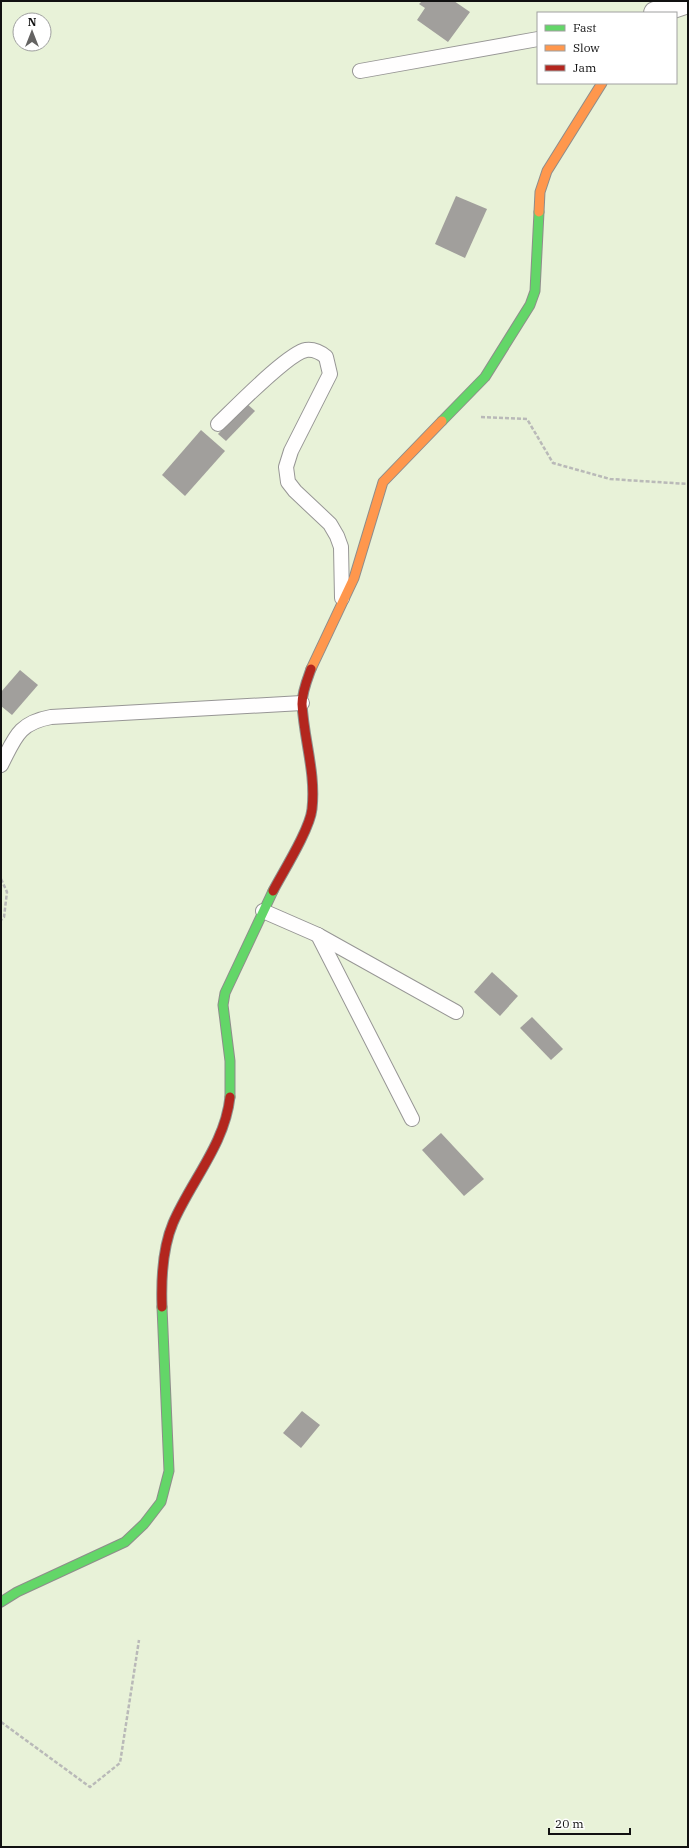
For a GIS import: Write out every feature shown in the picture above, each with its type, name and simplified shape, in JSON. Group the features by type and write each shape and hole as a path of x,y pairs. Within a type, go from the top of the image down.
{"street":[{"path":"658,12 688,2"},
{"path":"1,1602 24,1589 125,1542 144,1524 160,1502 169,1471 161,1285 164,1256 172,1224 215,1144 226,1116 231,1086 223,1005 225,993 263,910 305,830 312,811 313,777 302,703 304,688 354,578 383,482 485,377 530,305 535,291 539,204 542,185 547,171 601,84"}],"lane":[{"path":"360,71 537,39"},
{"path":"218,424 290,357 305,350 317,351 326,356 330,374 291,451 286,467 288,482 295,491 330,524 337,536 341,547 342,607"},
{"path":"1,765 17,733 37,719 59,716 302,703"},
{"path":"263,910 318,935 456,1012"},
{"path":"318,935 412,1119"}],"path":[{"path":"475,421 482,417 527,419 553,463 610,479 688,484"},
{"path":"1,879 7,892 4,917 1,920"},
{"path":"1,1722 90,1787 120,1763 139,1640"}],"green space":[{"path":"1,1 688,1 688,1847 1,1847"}],"building":[{"path":"422,1 454,1 470,12 448,42 417,20 425,8 419,4"},
{"path":"456,196 487,209 465,258 435,244"},
{"path":"246,403 255,411 226,441 218,434"},
{"path":"201,430 225,451 185,496 162,475"},
{"path":"20,670 38,685 12,715 1,706 1,692"},
{"path":"492,972 518,996 500,1016 474,992"},
{"path":"532,1017 563,1049 551,1060 520,1028"},
{"path":"441,1133 484,1179 464,1196 422,1150"},
{"path":"302,1411 320,1425 301,1448 283,1433"}],"traffic: fast":[{"path":"442,421 485,377 530,305 535,291 539,212"},
{"path":"230,1097 230,1061 223,1005 225,993 273,891"},
{"path":"1,1602 17,1592 125,1542 144,1524 161,1502 169,1471 162,1307"}],"traffic: slow":[{"path":"539,212 540,192 547,171 601,84"},
{"path":"311,669 354,578 383,482 442,421"}],"traffic: jam":[{"path":"273,891 301,839 312,809 313,796 311,769 302,704 306,682 311,669"},
{"path":"162,1307 163,1264 169,1233 180,1207 222,1131 230,1097"}]}
